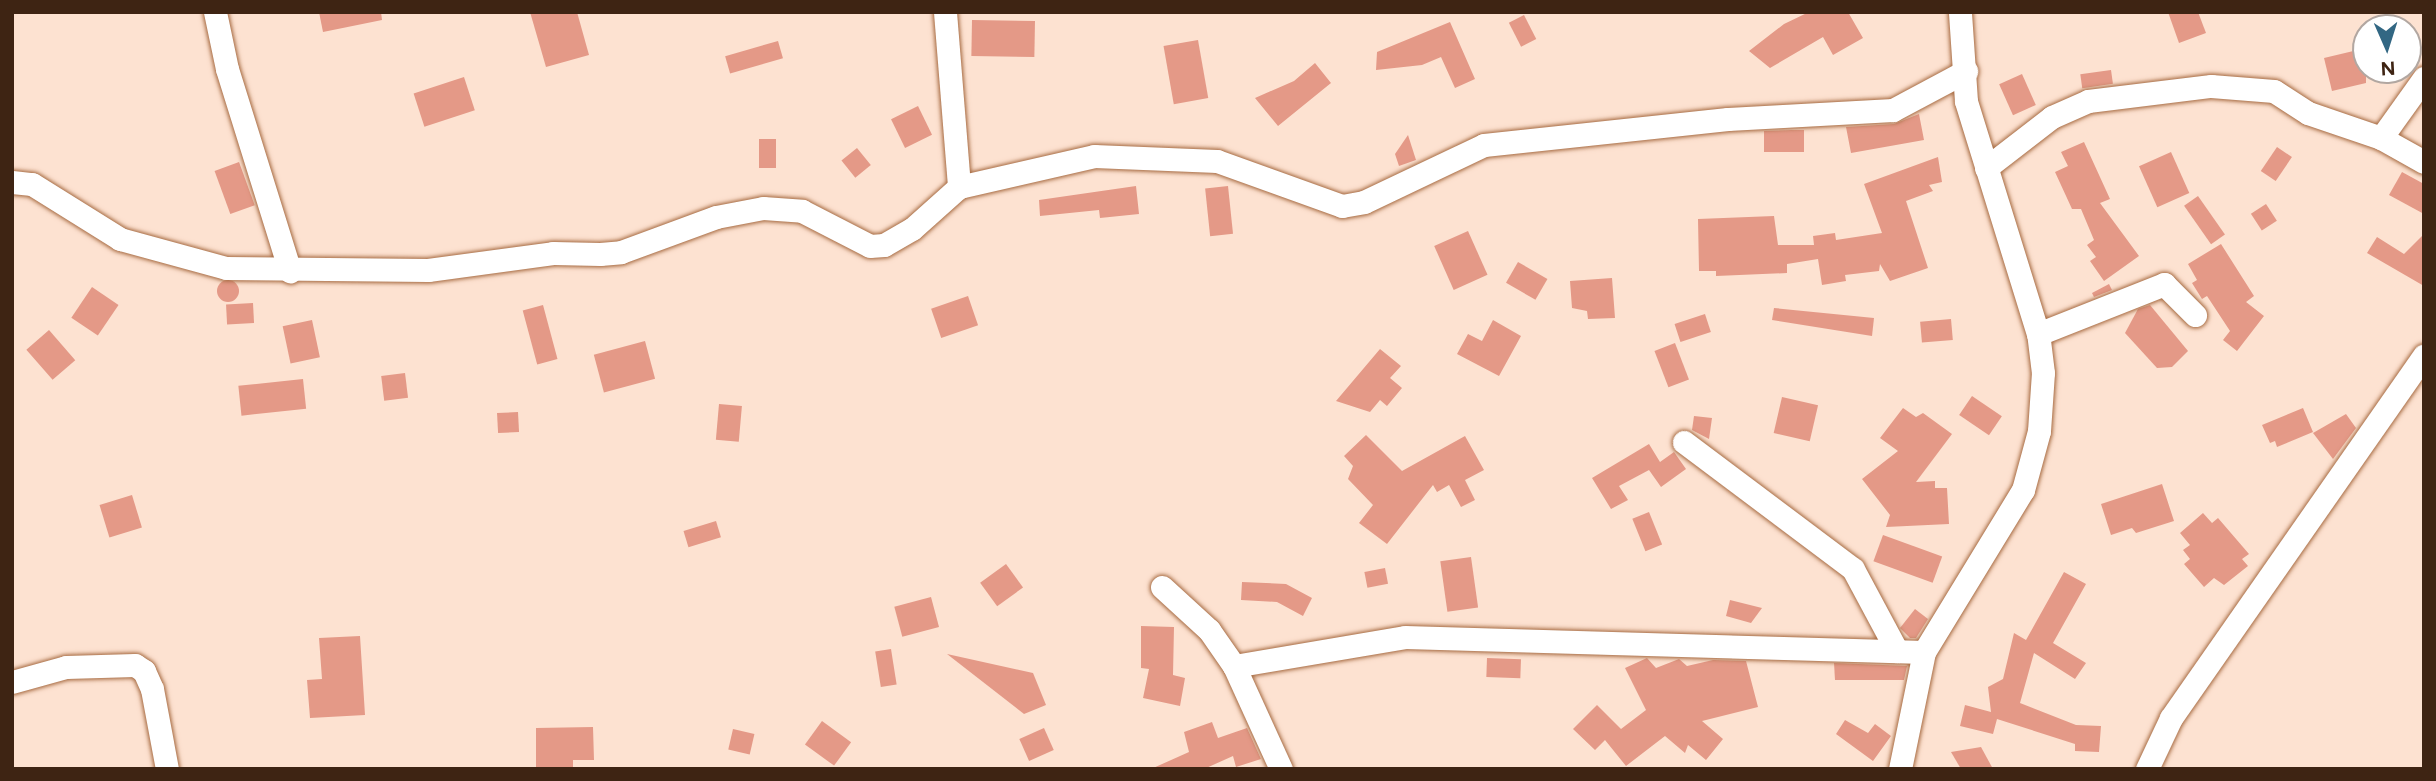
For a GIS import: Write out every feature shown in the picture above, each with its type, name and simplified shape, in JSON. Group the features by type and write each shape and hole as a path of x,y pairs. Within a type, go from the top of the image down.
{"street":[{"path":"215,12 227,69 290,271"},
{"path":"946,12 959,187"},
{"path":"1900,769 1924,652 2023,490 2039,430 2043,373 2038,334 1966,101 1960,12"},
{"path":"12,182 32,184 120,239 226,268 290,271 428,270 553,253 621,252 716,217 763,208 802,211 870,246 884,245 912,229 959,187 1094,156 1217,161 1342,206 1364,202 1484,145 1728,119 1893,110 1966,71"},
{"path":"2381,138 2424,78"},
{"path":"1986,168 2052,117 2088,101 2211,86 2274,91 2308,113 2381,138 2424,162"},
{"path":"2038,334 2164,284 2195,315"},
{"path":"2147,769 2187,695 2424,355"},
{"path":"1684,442 1853,569 1897,651"},
{"path":"1162,587 1209,630 1234,666 1281,769"},
{"path":"1234,666 1405,637 1924,652"},
{"path":"12,682 66,667 135,665 144,671 152,689 167,769"}],"building":[{"path":"319,12 381,12 382,20 323,32"},
{"path":"530,12 577,12 589,55 546,67"},
{"path":"1809,12 1848,12 1863,38 1833,55 1823,37 1770,68 1749,51 1784,24"},
{"path":"2168,12 2198,12 2206,33 2179,43"},
{"path":"1524,15 1536,39 1521,47 1509,23"},
{"path":"972,20 1035,21 1034,57 971,56"},
{"path":"1450,22 1475,79 1455,88 1441,57 1422,65 1376,70 1377,52"},
{"path":"1198,40 1208,98 1174,104 1164,46"},
{"path":"778,41 783,58 730,73 725,56"},
{"path":"2352,51 2352,84 2362,84 2332,91 2324,58"},
{"path":"1315,63 1331,83 1278,126 1255,98 1294,81"},
{"path":"2111,70 2113,84 2082,88 2080,74"},
{"path":"2022,74 2036,105 2013,115 1999,84"},
{"path":"464,77 475,110 424,127 414,93"},
{"path":"918,106 932,135 905,148 891,119"},
{"path":"1919,114 1924,140 1851,153 1846,127 1894,124"},
{"path":"1804,130 1804,152 1764,152 1764,131"},
{"path":"1408,135 1416,160 1399,166 1395,154"},
{"path":"759,139 776,139 776,168 759,168"},
{"path":"2084,142 2110,199 2100,203 2139,256 2104,281 2090,261 2096,257 2087,245 2094,240 2081,209 2072,209 2055,172 2068,166 2061,152"},
{"path":"2277,147 2292,157 2276,181 2261,171"},
{"path":"857,148 871,165 855,178 841,161"},
{"path":"2171,152 2189,193 2157,207 2139,166"},
{"path":"1938,157 1942,182 1929,185 1933,191 1906,201 1928,268 1890,281 1880,264 1879,271 1845,275 1846,281 1822,285 1818,259 1787,264 1787,273 1716,276 1716,271 1699,271 1698,219 1774,216 1778,245 1814,245 1813,236 1835,233 1836,240 1882,233 1864,184"},
{"path":"239,162 255,205 230,214 215,171"},
{"path":"2402,172 2424,184 2424,214 2389,195"},
{"path":"1136,186 1139,214 1100,218 1099,210 1040,216 1039,200"},
{"path":"1228,186 1233,234 1210,236 1205,188"},
{"path":"2198,196 2225,235 2211,244 2184,206"},
{"path":"2266,204 2277,221 2262,231 2251,214"},
{"path":"1468,231 1488,275 1454,290 1434,246"},
{"path":"2424,234 2424,286 2367,253 2377,237 2404,254"},
{"path":"2221,244 2254,296 2246,302 2264,316 2237,351 2223,340 2230,331 2207,296 2202,299 2192,283 2197,280 2188,264"},
{"path":"1518,262 1547,279 1535,300 1506,283"},
{"path":"1612,278 1615,318 1588,319 1587,311 1572,308 1570,281"},
{"path":"224,280 232,280 239,287 239,295 232,302 224,302 217,295 217,287"},
{"path":"2109,284 2112,290 2094,297 2092,293"},
{"path":"92,287 119,305 98,336 71,318"},
{"path":"968,296 978,325 941,338 931,309"},
{"path":"253,303 254,323 227,324 226,304"},
{"path":"543,305 557,359 537,365 523,310"},
{"path":"2150,305 2188,351 2172,367 2157,368 2125,333 2138,309"},
{"path":"1774,308 1874,318 1872,336 1772,320"},
{"path":"1705,314 1711,332 1680,342 1675,324"},
{"path":"1951,319 1953,340 1922,343 1920,322"},
{"path":"312,320 320,357 291,363 283,326"},
{"path":"1493,320 1521,336 1499,376 1457,354 1468,334 1482,341"},
{"path":"49,330 75,360 53,380 26,350"},
{"path":"645,341 655,379 604,392 594,355"},
{"path":"1675,343 1689,379 1668,387 1654,351"},
{"path":"1380,349 1401,366 1390,378 1402,388 1387,406 1380,400 1370,412 1336,401"},
{"path":"405,373 408,398 384,401 381,376"},
{"path":"303,379 306,409 241,416 238,386"},
{"path":"1972,396 2002,416 1989,435 1959,415"},
{"path":"1782,397 1818,405 1810,441 1774,433"},
{"path":"719,404 742,406 739,442 716,440"},
{"path":"1903,408 1916,417 1923,413 1952,434 1916,482 1935,481 1935,488 1947,488 1949,524 1886,527 1890,515 1862,479 1898,451 1880,438"},
{"path":"2303,408 2313,432 2277,447 2275,441 2270,443 2262,425"},
{"path":"518,412 519,432 498,433 497,413"},
{"path":"2346,414 2356,428 2333,459 2313,433"},
{"path":"1694,416 1712,418 1709,439 1692,430"},
{"path":"1366,435 1402,471 1465,436 1484,470 1465,480 1475,500 1461,507 1449,485 1437,492 1433,485 1387,544 1359,523 1373,505 1348,479 1353,466 1344,456"},
{"path":"1649,444 1660,462 1674,452 1686,469 1661,487 1649,470 1619,486 1628,500 1611,509 1592,478"},
{"path":"2162,484 2174,521 2136,533 2132,528 2111,535 2101,504"},
{"path":"132,495 142,528 109,537 99,505"},
{"path":"1649,512 1662,544 1645,551 1632,519"},
{"path":"2203,513 2212,523 2218,518 2249,554 2242,559 2248,566 2224,585 2214,578 2204,587 2184,564 2190,559 2183,550 2190,545 2180,533"},
{"path":"716,521 721,537 688,547 683,531"},
{"path":"1883,535 1942,557 1933,583 1873,561"},
{"path":"1471,557 1478,608 1447,612 1440,561"},
{"path":"1006,564 1023,587 997,606 980,583"},
{"path":"1385,568 1388,584 1367,588 1364,572"},
{"path":"2064,572 2086,584 2053,643 2086,663 2075,679 2034,653 2020,703 2076,725 2101,726 2099,752 2075,751 2075,744 1997,719 1993,734 1960,726 1965,705 1991,712 1988,687 2003,679 2014,633 2026,640"},
{"path":"1242,582 1286,584 1312,598 1303,616 1277,602 1241,600"},
{"path":"931,597 939,627 902,637 894,607"},
{"path":"1730,600 1762,608 1751,623 1726,616"},
{"path":"1915,609 1928,619 1916,638 1910,638 1900,628"},
{"path":"1141,626 1174,627 1173,675 1185,678 1180,706 1143,698 1149,669 1141,668"},
{"path":"360,636 365,715 310,718 307,680 322,679 319,638"},
{"path":"891,649 897,685 881,687 875,652"},
{"path":"947,654 1033,673 1046,705 1024,714"},
{"path":"1487,658 1521,659 1520,678 1486,677"},
{"path":"1647,658 1656,668 1679,659 1687,666 1713,660 1746,661 1758,707 1702,721 1723,739 1706,760 1688,745 1685,753 1665,736 1626,766 1605,740 1595,750 1573,729 1597,705 1621,729 1646,710 1625,668"},
{"path":"1834,663 1907,666 1904,680 1835,680"},
{"path":"1845,720 1868,733 1875,724 1891,736 1873,761 1836,734"},
{"path":"822,721 851,742 834,766 805,744"},
{"path":"1212,722 1218,738 1247,728 1261,759 1236,767 1233,756 1204,769 1151,769 1189,752 1184,732"},
{"path":"593,727 594,760 573,760 573,769 536,769 536,728"},
{"path":"1044,728 1054,750 1029,761 1019,739"},
{"path":"733,729 754,734 750,754 728,749"},
{"path":"1981,747 1993,769 1961,769 1951,752"}]}
